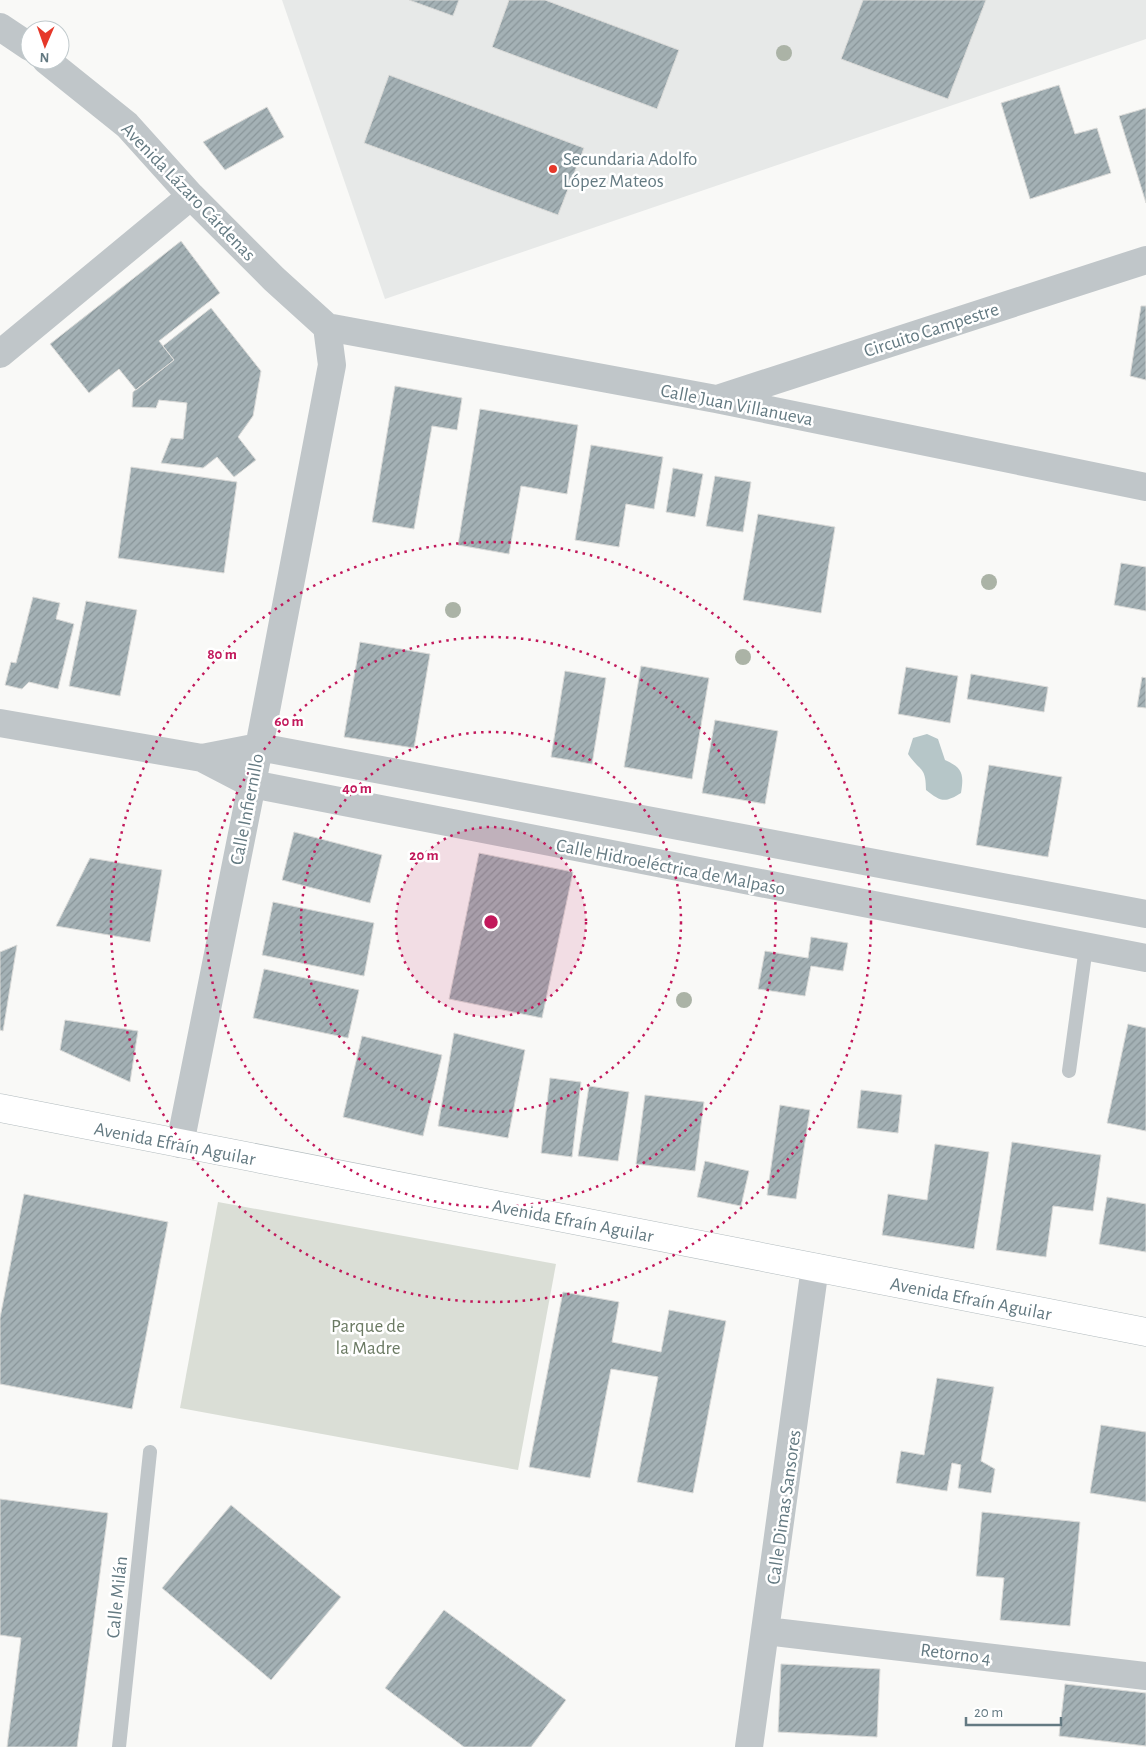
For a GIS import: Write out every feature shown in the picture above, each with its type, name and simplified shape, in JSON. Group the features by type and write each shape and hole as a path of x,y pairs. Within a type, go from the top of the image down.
{"main road":[{"name":"Avenida Efraín Aguilar","path":"0,1108 1146,1332"}],"street":[{"path":"0,27 20,40"},
{"name":"Avenida Lázaro Cárdenas","path":"58,70 126,125 191,196 274,278 328,327"},
{"path":"0,354 191,196"},
{"name":"Circuito Campestre","path":"716,399 1146,260"},
{"name":"Calle Juan Villanueva","path":"328,327 716,399 1146,487"},
{"name":"Calle Infiernillo","path":"180,1144 252,784 332,365 328,327"},
{"name":"Calle Hidroeléctrica de Malpaso","path":"0,724 202,758 252,784 1146,958"},
{"name":"Calle Hidroeléctrica de Malpaso","path":"202,758 258,747 1146,914"},
{"path":"1086,947 1090,904"},
{"name":"Calle Dimas Sansores","path":"749,1747 815,1267"},
{"name":"Retorno 4","path":"766,1630 1146,1676"}],"lane":[{"path":"1069,1071 1086,947"},
{"name":"Calle Milán","path":"119,1747 150,1452"}],"shaded area":[{"name":"Secundaria Adolfo López Mateos","path":"282,0 1146,0 1146,39 385,299"},
{"path":"927,734 938,739 945,760 956,766 961,772 961,793 947,800 939,799 926,790 923,773 908,754 913,738"}],"green space":[{"name":"Parque de la Madre","path":"218,1202 556,1264 518,1470 180,1408"}],"building":[{"path":"409,0 459,0 453,16"},
{"path":"509,0 545,0 679,50 657,109 492,47"},
{"path":"863,0 986,0 948,99 841,59"},
{"path":"389,75 584,148 558,215 364,143"},
{"path":"1059,85 1075,134 1097,128 1111,173 1030,199 1001,103"},
{"path":"267,107 284,137 225,170 203,142"},
{"path":"1146,108 1146,203 1119,116"},
{"path":"181,241 220,293 159,341 174,360 136,390 119,369 89,393 50,344"},
{"path":"1141,306 1146,306 1146,380 1130,376"},
{"path":"211,308 261,371 253,416 238,437 256,460 234,477 217,457 203,468 161,463 171,438 183,439 187,403 159,400 156,408 132,407 133,392 174,360 163,346"},
{"path":"395,386 462,398 457,430 432,426 414,529 372,522"},
{"path":"480,409 578,425 567,494 521,486 509,554 458,545"},
{"path":"591,445 663,457 654,509 626,504 619,547 575,540"},
{"path":"131,467 237,482 224,573 118,558"},
{"path":"673,468 703,474 695,517 666,512"},
{"path":"715,476 751,482 743,532 706,526"},
{"path":"758,514 835,527 821,613 743,600"},
{"path":"1121,563 1146,567 1146,611 1114,605"},
{"path":"33,597 60,603 56,619 74,624 58,689 29,682 22,689 5,685 11,662 16,663"},
{"path":"86,601 137,610 120,696 69,686"},
{"path":"360,642 430,654 414,748 344,737"},
{"path":"641,666 709,678 692,779 624,767"},
{"path":"906,667 958,676 950,723 898,714"},
{"path":"565,671 606,678 592,764 551,757"},
{"path":"971,674 1048,687 1044,712 967,699"},
{"path":"1142,677 1146,678 1146,708 1137,707"},
{"path":"715,720 778,731 765,804 702,793"},
{"path":"989,765 1062,777 1048,857 976,845"},
{"path":"294,832 382,855 370,903 282,880"},
{"path":"479,853 573,872 542,1018 449,999"},
{"path":"90,858 162,870 150,942 56,926"},
{"path":"273,902 374,923 364,976 262,955"},
{"path":"811,937 848,943 843,971 811,966 805,996 758,989 765,951 808,958"},
{"path":"17,945 3,1031 0,1030 0,952"},
{"path":"264,969 359,990 348,1038 253,1018"},
{"path":"65,1020 138,1031 130,1082 60,1050"},
{"path":"1128,1024 1146,1028 1146,1131 1107,1123"},
{"path":"454,1033 525,1050 508,1138 438,1126"},
{"path":"362,1036 442,1055 423,1136 343,1117"},
{"path":"550,1078 581,1082 572,1157 541,1153"},
{"path":"589,1086 629,1092 618,1161 578,1156"},
{"path":"861,1090 902,1095 898,1133 857,1128"},
{"path":"645,1095 704,1102 695,1171 636,1164"},
{"path":"780,1105 810,1110 796,1199 767,1195"},
{"path":"1012,1142 1101,1155 1093,1211 1053,1206 1046,1257 996,1250"},
{"path":"935,1144 989,1152 974,1249 882,1235 888,1194 927,1200"},
{"path":"705,1161 749,1171 741,1206 697,1197"},
{"path":"24,1194 168,1222 132,1409 0,1384 0,1318"},
{"path":"1107,1197 1146,1204 1146,1252 1099,1244"},
{"path":"563,1292 619,1302 612,1342 661,1352 669,1310 726,1321 693,1493 637,1482 658,1377 611,1369 590,1478 529,1467"},
{"path":"937,1378 994,1387 981,1461 995,1469 991,1493 958,1488 961,1465 952,1463 947,1491 896,1483 901,1451 924,1455"},
{"path":"1101,1425 1146,1432 1146,1502 1090,1493"},
{"path":"0,1499 108,1513 77,1747 7,1747 21,1638 0,1635"},
{"path":"231,1505 341,1597 271,1680 162,1588"},
{"path":"982,1512 1080,1522 1070,1626 1000,1620 1004,1578 976,1576"},
{"path":"444,1610 566,1700 531,1747 464,1747 385,1688"},
{"path":"781,1664 880,1669 877,1737 778,1732"},
{"path":"1065,1684 1146,1693 1146,1746 1059,1736"}],"place":[{"name":"Secundaria Adolfo López Mateos","path":"553,169"}]}
